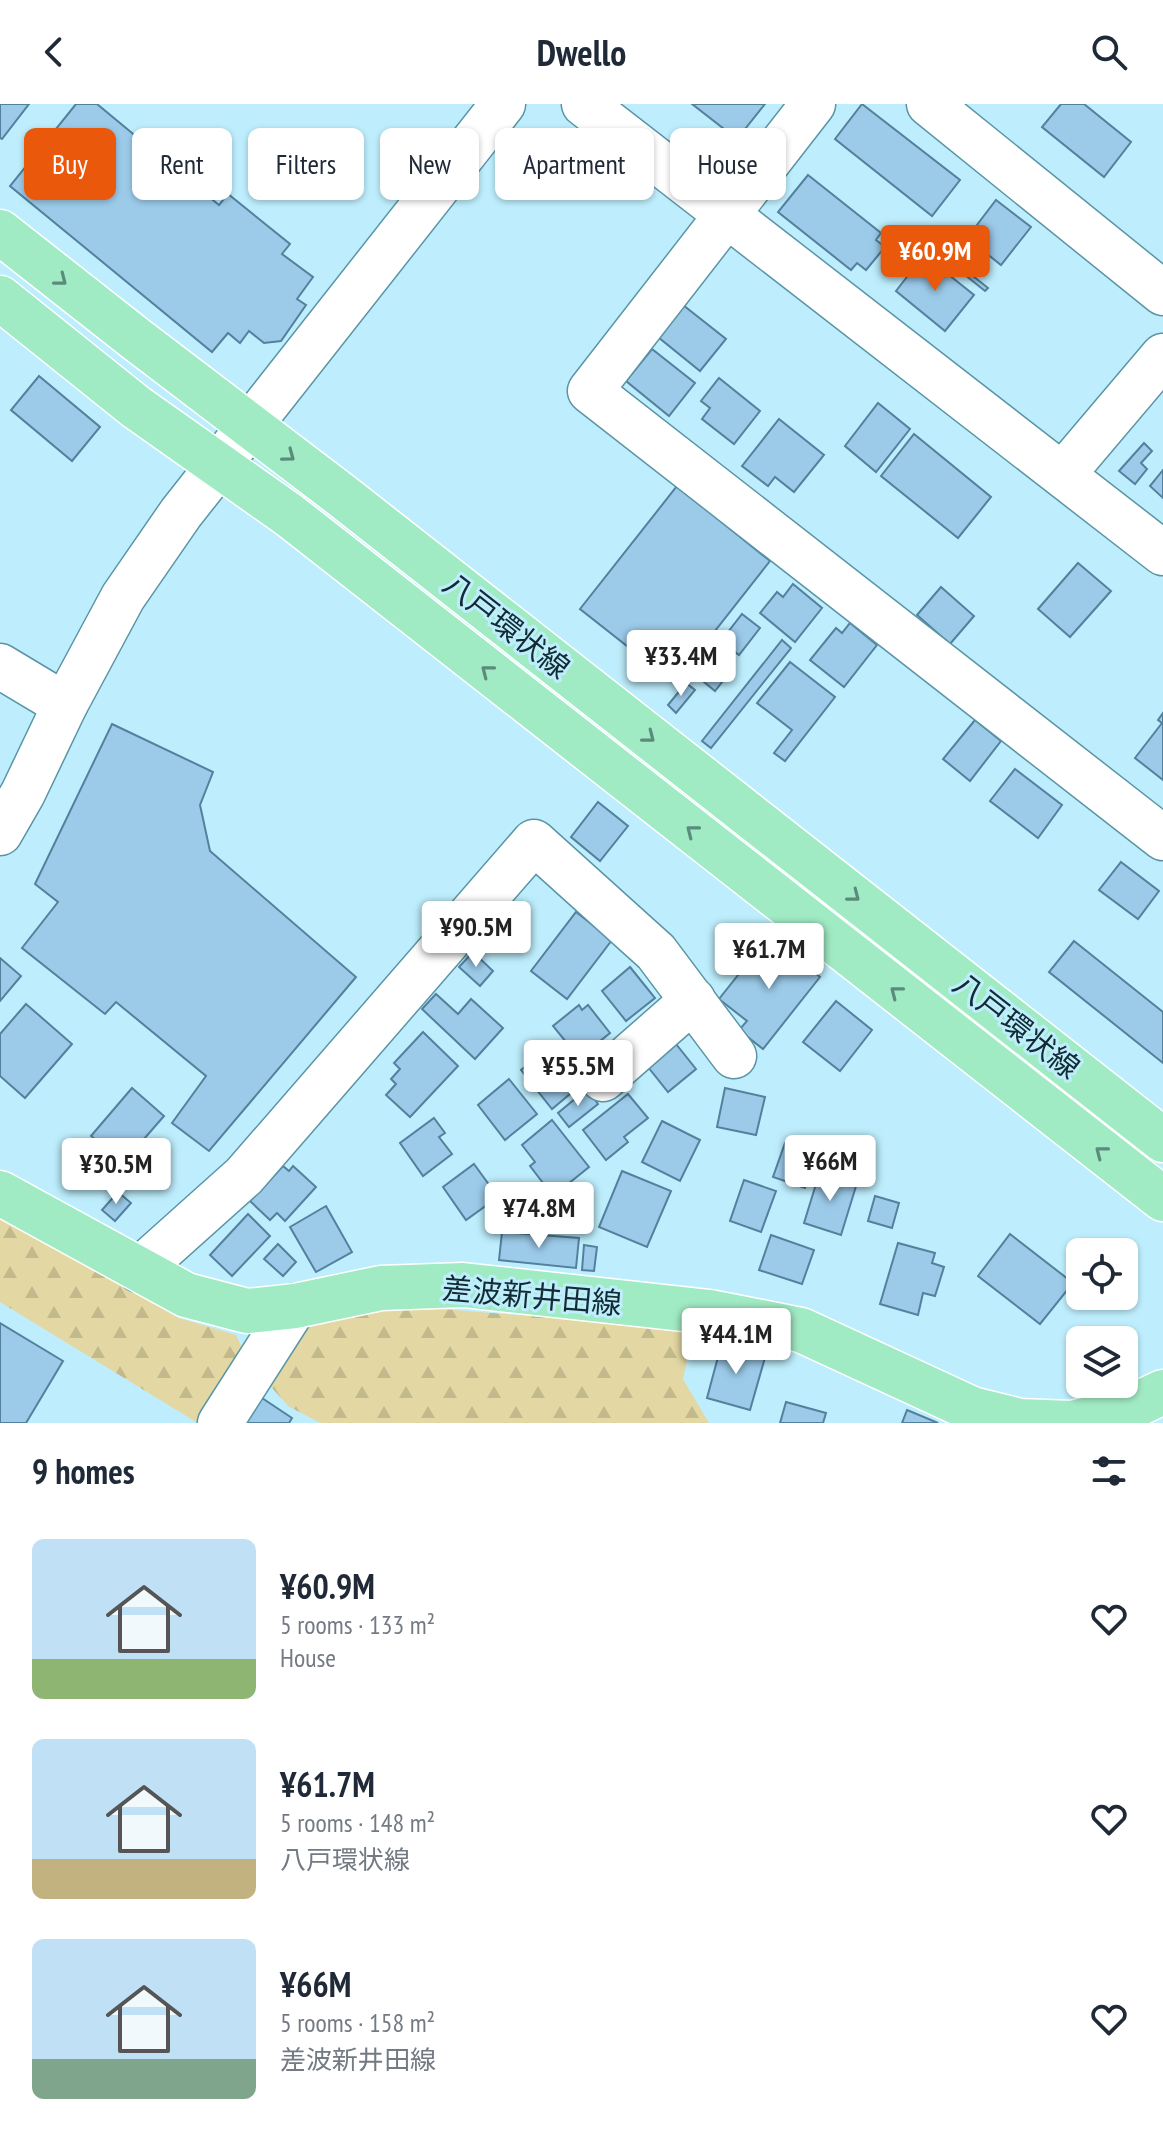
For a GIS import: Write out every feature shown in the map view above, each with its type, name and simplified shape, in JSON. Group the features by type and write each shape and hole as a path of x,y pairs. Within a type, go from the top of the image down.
{"main road":[{"name":"八戸環状線","path":"0,232 1163,1140"},
{"name":"八戸環状線","path":"0,298 136,407 289,515 1163,1199"},
{"name":"差波新井田線","path":"0,1193 186,1295 247,1311 295,1306 381,1288 463,1285 710,1312 801,1330 972,1409 1020,1421 1072,1423 1125,1410 1163,1392"}],"street":[{"path":"0,833 123,597 181,513 503,104"},
{"path":"584,104 1163,553"},
{"path":"813,104 590,391 1163,838"},
{"path":"929,104 1163,293"},
{"path":"1063,474 1163,356"},
{"path":"0,666 65,705"},
{"path":"139,1270 244,1176 534,842 656,952 734,1056"},
{"path":"603,1079 693,1000"},
{"path":"220,1423 295,1306"}],"green space":[{"path":"0,1218 179,1318 236,1335 245,1354 196,1422 0,1302"},
{"path":"392,1305 694,1329 683,1379 709,1423 320,1423 288,1406 265,1380 299,1330"}],"building":[{"path":"0,104 29,104 2,139 0,138"},
{"path":"76,104 97,104 132,133 132,200 213,200 219,205 232,197 290,244 282,254 313,277 297,299 306,305 281,341 264,343 249,331 240,343 228,333 212,352 27,200 116,200 116,128 57,128"},
{"path":"692,104 765,104 746,128 723,128"},
{"path":"862,104 960,180 932,216 835,139"},
{"path":"1061,104 1084,104 1131,142 1104,177 1042,127"},
{"path":"24,169 24,198 10,186"},
{"path":"808,175 881,233 876,240 885,247 866,270 857,263 851,270 778,212"},
{"path":"996,200 1031,227 1001,265 967,238"},
{"path":"924,255 974,295 945,331 896,291"},
{"path":"953,260 988,288 985,291 950,263"},
{"path":"683,305 726,339 700,371 658,337"},
{"path":"652,349 695,383 669,416 626,381"},
{"path":"39,376 100,427 72,461 11,410"},
{"path":"719,378 760,411 734,444 702,419 710,408 701,401"},
{"path":"878,403 910,429 876,472 845,446"},
{"path":"779,419 824,455 794,492 775,477 768,486 742,466"},
{"path":"914,434 991,497 958,538 881,476"},
{"path":"1144,443 1152,451 1141,463 1147,469 1135,484 1119,471"},
{"path":"1163,470 1163,498 1150,486"},
{"path":"677,486 770,561 674,683 580,609"},
{"path":"1078,563 1111,591 1070,637 1038,609"},
{"path":"793,584 822,608 795,642 760,613 777,592 783,597"},
{"path":"941,587 974,616 950,644 917,615"},
{"path":"742,614 760,628 739,655 721,641"},
{"path":"850,623 877,645 844,687 810,660 836,628 842,633"},
{"path":"782,640 791,648 711,748 702,741"},
{"path":"706,654 730,672 715,691 692,672"},
{"path":"790,662 835,697 785,761 774,753 792,730 757,703"},
{"path":"686,683 695,690 676,713 668,705"},
{"path":"1163,713 1163,780 1135,758 1162,723 1158,720"},
{"path":"975,720 1001,741 970,781 943,759"},
{"path":"112,724 213,772 200,805 210,851 356,977 209,1151 172,1123 206,1076 116,1002 105,1014 22,948 58,902 35,884"},
{"path":"1015,769 1062,805 1038,838 990,801"},
{"path":"598,802 628,826 600,861 571,837"},
{"path":"1121,862 1159,891 1138,919 1099,890"},
{"path":"576,912 612,940 567,999 531,971"},
{"path":"769,936 820,977 763,1049 739,1030 747,1021 719,999"},
{"path":"1074,941 1163,1012 1163,1063 1049,972"},
{"path":"473,952 493,971 480,986 459,967"},
{"path":"0,958 21,976 0,1001"},
{"path":"630,967 655,998 626,1021 602,991"},
{"path":"436,994 458,1014 471,999 503,1028 475,1059 422,1009"},
{"path":"836,1001 872,1030 840,1071 803,1042"},
{"path":"26,1004 72,1044 25,1098 0,1076 0,1034"},
{"path":"579,1005 582,1010 588,1005 610,1033 579,1058 553,1026"},
{"path":"423,1032 458,1066 410,1117 386,1095 396,1084 391,1079 400,1069 394,1063"},
{"path":"672,1039 696,1069 668,1092 644,1062"},
{"path":"552,1046 582,1084 552,1109 521,1070"},
{"path":"509,1079 537,1114 505,1140 478,1105"},
{"path":"132,1088 164,1116 123,1163 91,1136"},
{"path":"725,1088 765,1097 756,1135 717,1127"},
{"path":"587,1089 598,1104 569,1127 558,1113"},
{"path":"628,1094 648,1118 624,1137 628,1142 606,1160 583,1130"},
{"path":"434,1118 445,1133 439,1137 452,1154 423,1176 400,1143"},
{"path":"552,1120 589,1167 553,1196 530,1166 535,1162 522,1145"},
{"path":"662,1121 700,1140 680,1181 642,1162"},
{"path":"785,1143 817,1155 805,1188 773,1177"},
{"path":"474,1164 498,1197 466,1220 443,1187"},
{"path":"283,1166 289,1171 293,1166 316,1187 285,1221 277,1213 270,1220 250,1201"},
{"path":"622,1171 671,1191 647,1247 599,1227"},
{"path":"820,1171 857,1183 841,1235 804,1223"},
{"path":"744,1180 776,1191 761,1232 730,1221"},
{"path":"118,1192 131,1203 115,1221 102,1210"},
{"path":"875,1196 899,1203 892,1228 868,1221"},
{"path":"326,1206 352,1252 316,1272 290,1227"},
{"path":"248,1214 270,1236 232,1276 210,1255"},
{"path":"502,1232 579,1238 576,1268 499,1260"},
{"path":"1010,1234 1066,1278 1066,1292 1040,1324 978,1276"},
{"path":"771,1235 814,1250 802,1284 759,1270"},
{"path":"898,1243 935,1253 932,1263 944,1267 935,1296 923,1293 918,1315 880,1304"},
{"path":"278,1244 296,1262 283,1276 264,1259"},
{"path":"584,1245 597,1247 594,1271 582,1270"},
{"path":"0,1323 63,1361 26,1423 0,1423"},
{"path":"722,1342 766,1354 750,1410 707,1398"},
{"path":"262,1398 292,1418 289,1423 245,1423"},
{"path":"786,1402 826,1413 823,1423 780,1423"},
{"path":"907,1410 938,1423 902,1423"}]}
